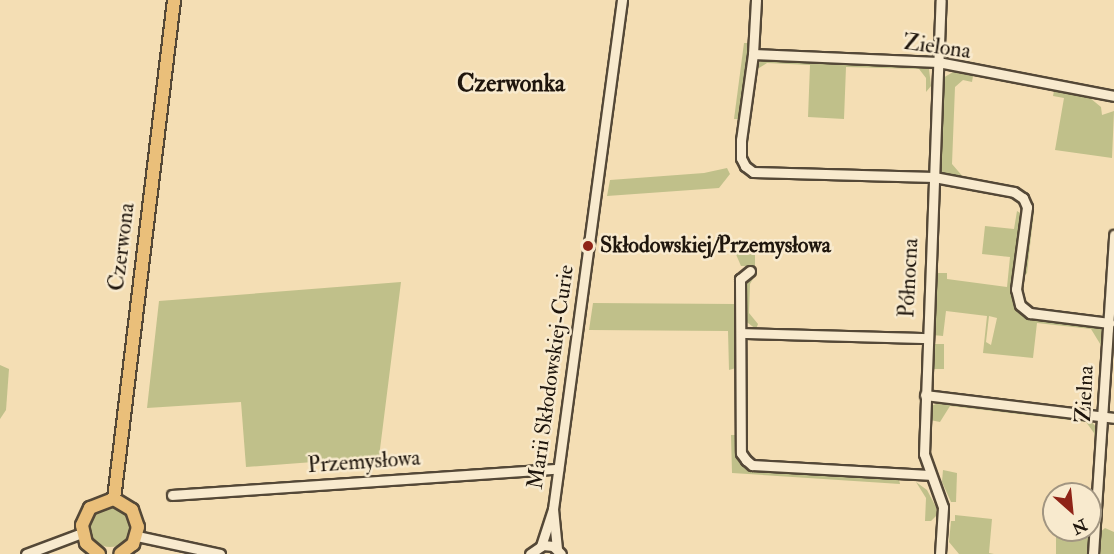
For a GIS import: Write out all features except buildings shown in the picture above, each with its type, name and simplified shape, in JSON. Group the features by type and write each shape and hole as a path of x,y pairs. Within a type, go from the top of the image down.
{"main road":[{"name":"Czerwona","path":"114,499 174,0"},
{"path":"99,554 86,543 82,533 84,515 90,508 114,499 132,510 137,536 120,554"}],"street":[{"name":"Marii Skłodowskiej-Curie","path":"541,546 553,509 622,0"},
{"path":"756,0 753,54 741,158 753,172 934,177 1014,192 1023,198 1027,207 1016,289 1020,305 1030,313 1109,323"},
{"name":"Północna","path":"940,554 943,507 929,475 924,454 924,395 941,0"},
{"name":"Zielona","path":"753,54 938,62 1114,96"},
{"name":"Zielna","path":"1093,554 1114,235"},
{"path":"750,271 740,279 741,453 746,460 753,465 929,475"},
{"path":"742,333 926,338"},
{"path":"924,395 1114,418"},
{"name":"Przemysłowa","path":"172,495 558,469"},
{"name":"Marii Skłodowskiej-Curie","path":"553,509 560,552"},
{"path":"26,554 82,533"},
{"path":"137,536 220,554"},
{"path":"530,554 541,546 560,552"}],"green space":[{"path":"744,43 749,43 747,69 740,119 734,119"},
{"path":"762,60 918,65 929,69 931,86 926,92 926,78 919,69 846,67 844,119 808,117 810,65 767,63 759,68 756,66"},
{"path":"953,72 973,76 972,82 963,80 955,87 952,164 964,178 946,177 939,168 943,78"},
{"path":"1054,91 1090,98 1101,107 1102,115 1114,111 1112,158 1055,150 1064,98 1053,96"},
{"path":"727,168 730,174 719,188 607,196 610,180 704,173"},
{"path":"1017,211 1022,214 1012,292 1018,309 1027,316 1099,325 1103,329 1102,347 1091,329 1037,323 1033,358 983,353 987,316 946,311 943,336 932,335 935,273 947,273 947,279 1007,287 1010,257 982,254 985,226 1014,229","holes":["989,316 997,318 991,345 986,342"]},
{"path":"1034,211 1027,273 1022,278 1029,214"},
{"path":"755,251 755,266 741,266 735,252"},
{"path":"754,277 750,284 749,313 758,324 756,329 744,320 744,285"},
{"path":"401,282 379,457 246,467 241,402 147,408 159,301"},
{"path":"593,303 735,304 736,368 729,370 728,331 589,330"},
{"path":"932,344 944,344 944,369 932,369"},
{"path":"0,365 9,369 6,410 0,419"},
{"path":"941,402 1089,419 1098,429 1096,456 1094,433 1086,422 950,406 940,422 930,420 931,406"},
{"path":"731,435 737,435 751,468 761,471 899,479 900,484 732,473"},
{"path":"943,470 957,473 956,502 951,502 942,482"},
{"path":"916,482 927,490 936,507 937,515 931,521 925,521 926,498"},
{"path":"110,507 118,508 124,513 129,519 129,535 124,541 118,546 110,547 102,546 96,541 91,535 90,527 91,519 96,513 102,508"},
{"path":"955,515 992,519 989,553 994,554 959,554 949,542 951,521 955,521"},
{"path":"1105,528 1114,532 1114,554 1097,554 1098,542 1102,542 1102,530"},
{"path":"1056,542 1088,542 1088,554 1056,554"}],"place":[{"name":"Skłodowskiej/Przemysłowa","path":"588,246"}],"district":[{"name":"Czerwonka","path":"511,84"}]}
